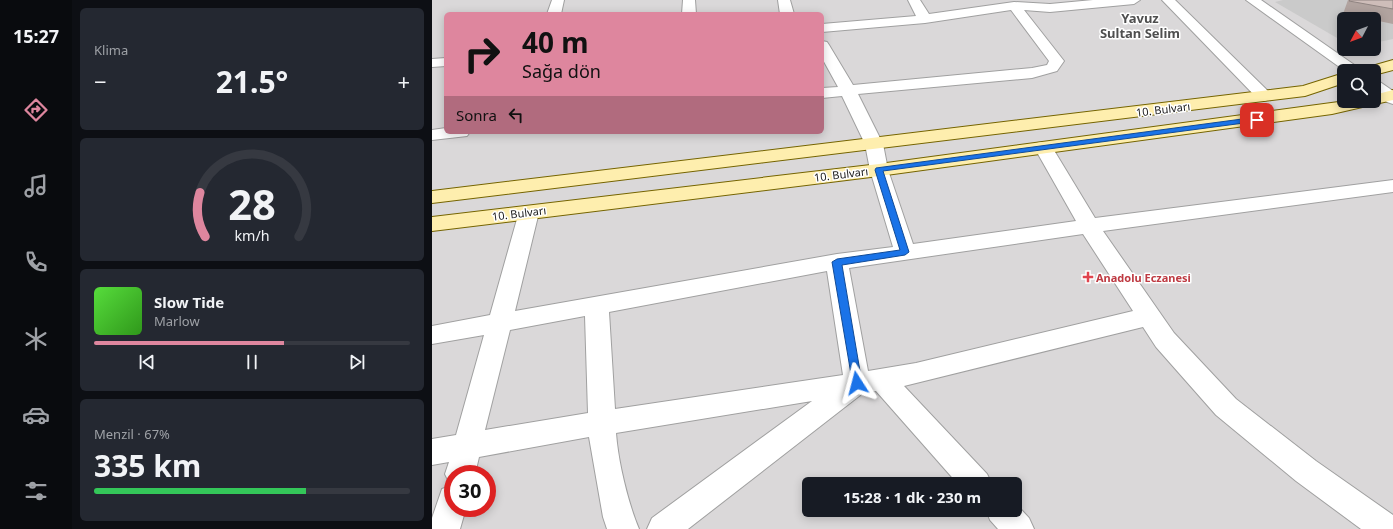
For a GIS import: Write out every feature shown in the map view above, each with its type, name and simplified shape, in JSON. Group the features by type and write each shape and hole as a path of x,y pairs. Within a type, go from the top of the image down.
{"main road":[{"path":"1381,68 1393,65"},
{"name":"10. Bulvarı","path":"432,197 1305,91 1337,80"},
{"name":"10. Bulvarı","path":"432,224 879,170 1337,108"}],"street":[{"path":"555,12 558,0"},
{"path":"689,0 689,12"},
{"path":"784,0 787,12"},
{"path":"914,0 925,19"},
{"path":"824,28 925,19 1014,6 1134,0"},
{"path":"1168,0 1264,96"},
{"path":"1252,0 1345,64"},
{"path":"824,93 1032,73 1052,68 1057,61 1014,6"},
{"path":"824,49 832,66 848,90 874,144 879,170 905,252"},
{"path":"432,63 444,62"},
{"path":"432,135 444,134"},
{"path":"1043,147 1089,226 1165,340 1226,407 1306,471 1387,529"},
{"path":"432,335 837,262 1089,226 1393,186"},
{"path":"463,465 498,323 529,212"},
{"path":"837,262 869,381 970,477"},
{"path":"597,306 603,446 618,517 623,529"},
{"path":"432,452 469,444 916,374 1149,316"},
{"path":"662,529 869,381"},
{"path":"444,529 448,517"},
{"path":"1007,517 1018,529"}],"shaded area":[{"path":"432,0 1393,0 1393,529 432,529"},
{"path":"1283,0 1393,0 1393,39 1381,42 1381,12 1337,12 1337,38 1275,2"}],"building":[{"path":"1393,0 1393,9 1349,1"}],"place":[{"name":"Anadolu Eczanesi","path":"1088,277"}],"district":[{"name":"Yavuz Sultan Selim","path":"1140,26"}],"route":[{"path":"857,383 837,262 905,252 879,170 1043,147 1257,120"}]}
